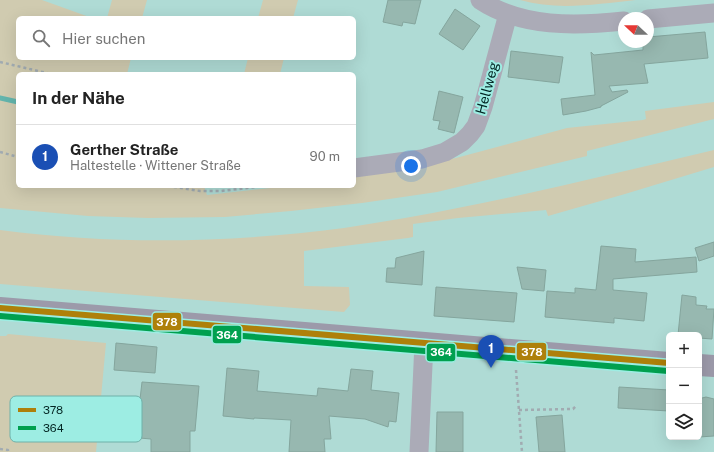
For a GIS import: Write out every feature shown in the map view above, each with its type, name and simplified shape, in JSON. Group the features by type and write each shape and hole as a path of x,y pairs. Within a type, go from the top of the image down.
{"main road":[{"path":"0,308 666,362"},
{"path":"702,365 714,366"}],"street":[{"path":"480,0 508,14 543,22 559,24 618,22"},
{"path":"654,18 714,13"},
{"name":"Hellweg","path":"356,168 422,159 445,152 462,142 470,134 476,126 483,107 508,14"},
{"path":"419,452 424,343"}],"path":[{"path":"0,62 42,72"},
{"path":"0,152 16,156"},
{"path":"181,188 200,191 221,191 247,188"},
{"path":"515,349 522,452"},
{"path":"519,410 573,409 577,405"},
{"path":"0,449 8,450 8,452"}],"shaded area":[{"path":"0,0 42,0 86,16 16,16 16,60 130,60 128,72 16,72 16,188 205,188 207,195 271,188 356,188 356,177 456,158 567,128 643,120 646,119 645,111 714,102 714,119 587,151 587,156 437,192 362,203 225,217 148,218 88,216 0,208"},
{"path":"112,0 147,0 143,16 108,16"},
{"path":"263,0 298,0 294,16 259,16"},
{"path":"520,0 636,0 592,5 563,6"},
{"path":"248,60 284,60 280,72 244,72"},
{"path":"714,150 714,167 548,216 546,210 458,218 413,224 413,237 304,251 304,286 349,287 350,305 344,312 0,284 0,230 43,235 129,240 215,239 301,233 360,226 444,211"},
{"path":"8,334 106,343 101,396 10,396 10,442 97,442 96,452 0,452 0,336 6,336"}],"building":[{"path":"388,0 421,0 415,24 403,22 402,26 383,22"},
{"path":"455,9 480,26 463,50 439,34"},
{"path":"705,32 708,58 644,64 648,83 609,86 612,92 627,90 628,92 601,107 563,115 561,99 595,95 591,52 594,55 643,50 643,48 654,48 654,36"},
{"path":"511,51 563,57 559,83 508,77"},
{"path":"439,91 463,97 454,133 438,129 440,121 433,120"},
{"path":"714,242 714,256 699,261 695,248"},
{"path":"601,246 636,249 635,262 696,257 697,272 613,279 613,290 647,293 644,321 614,318 614,323 545,317 547,291 575,293 575,288 596,290"},
{"path":"424,251 422,285 386,282 387,268 395,268 396,258"},
{"path":"517,267 546,270 544,291 522,289"},
{"path":"436,287 517,293 514,322 434,316"},
{"path":"682,295 696,297 696,305 707,306 706,309 714,309 712,339 702,338 702,332 678,332"},
{"path":"116,343 157,347 155,373 114,370"},
{"path":"227,368 259,371 257,391 317,396 318,388 348,391 351,369 373,371 371,390 399,393 396,422 389,421 388,427 365,419 329,416 331,439 324,439 325,452 289,452 291,420 223,416"},
{"path":"142,382 199,386 195,431 190,431 190,452 151,452 151,439 142,438 142,396 140,396"},
{"path":"619,387 666,390 666,411 618,408"},
{"path":"706,397 714,399 714,436 702,437 702,398"},
{"path":"437,412 463,412 463,452 436,452"},
{"path":"562,415 565,452 539,452 536,417"}],"waterway":[{"path":"0,98 16,102"}],"transit line":[{"name":"378","path":"0,308 666,363"},
{"name":"364","path":"0,316 666,371"}],"place":[{"name":"Gerther Straße","path":"491,368"}]}
